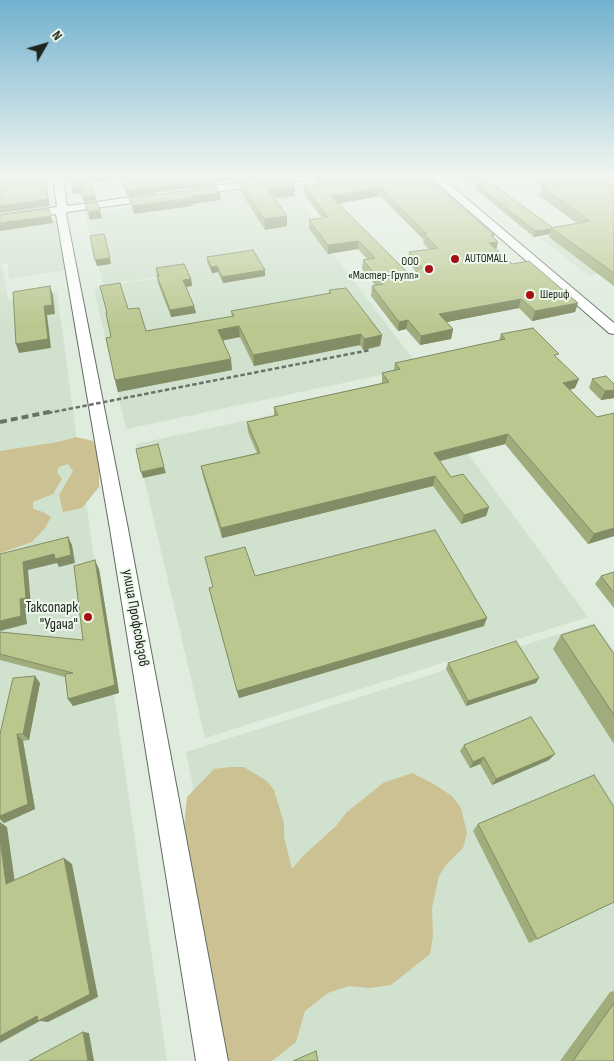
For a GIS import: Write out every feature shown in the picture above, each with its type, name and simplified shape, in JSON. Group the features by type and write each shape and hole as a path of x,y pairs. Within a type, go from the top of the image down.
{"street":[{"name":"улица Профсоюзов","path":"63,226 119,529 212,1061"},
{"path":"494,226 608,319 614,330"}],"shaded area":[{"path":"0,226 58,226 66,270 9,279 8,263 0,264"},
{"path":"88,226 321,226 340,249 331,251 419,367 126,429 94,288 307,255 103,285"},
{"path":"614,226 614,271 589,276 540,238"},
{"path":"0,265 2,265 8,300 57,292 167,1061 0,1061"},
{"path":"417,384 588,617 205,738 136,444"},
{"path":"76,437 93,441 99,452 99,487 82,508 63,512 59,495 73,471 68,464 59,467 57,472 62,479 53,494 33,502 33,509 51,517 45,528 32,542 0,553 0,451 58,442"},
{"path":"594,623 614,651 614,1061 247,1061 186,752"},
{"path":"244,767 267,781 274,790 284,823 284,837 292,869 303,856 336,826 347,812 383,783 412,773 452,796 461,808 467,833 463,848 445,866 439,876 432,908 433,936 430,954 391,985 370,988 349,986 328,993 305,1011 296,1042 272,1061 223,1061 184,827 187,797 214,769"}],"building":[{"path":"313,226 361,226 411,276 422,267 409,252 438,248 419,226 483,226 494,235 491,235 498,242 489,243 512,264 529,261 578,303 535,311 521,299 439,314 453,329 421,336 408,320 399,322 372,286 383,284 363,260 375,258 359,241 328,245"},
{"path":"528,226 552,227 551,229 535,231"},
{"path":"565,226 614,226 614,273 551,228"},
{"path":"104,234 110,258 95,260 90,236"},
{"path":"253,250 265,270 222,277 217,266 211,267 207,257"},
{"path":"184,264 191,279 183,280 194,306 170,310 157,276 159,276 156,268"},
{"path":"120,283 128,309 139,308 146,331 234,316 231,311 331,293 329,290 346,288 382,335 364,339 361,334 253,355 239,326 218,330 231,359 115,380 106,338 111,337 100,286"},
{"path":"50,286 52,305 44,306 48,339 16,344 13,292"},
{"path":"533,328 559,354 554,355 579,379 563,383 597,417 614,413 614,528 594,534 508,434 434,453 451,477 463,474 489,507 464,515 435,476 221,528 201,466 260,453 247,422 278,415 274,407 389,382 382,373 400,369 395,363 505,339 501,334"},
{"path":"606,376 614,384 614,390 605,391 592,379"},
{"path":"158,444 164,467 141,472 136,449"},
{"path":"435,530 487,618 237,691 209,588 213,587 205,557 245,547 255,576"},
{"path":"68,537 71,555 55,559 54,554 23,562 26,598 20,599 21,616 0,621 0,554"},
{"path":"95,560 115,685 68,699 65,674 73,673 0,654 0,632 83,640 74,566"},
{"path":"614,572 614,593 601,576"},
{"path":"594,625 614,654 614,715 561,635"},
{"path":"516,641 539,678 468,701 448,663"},
{"path":"35,676 23,734 17,734 28,804 0,816 0,734 13,678"},
{"path":"531,717 555,754 496,779 484,757 473,762 464,745"},
{"path":"594,775 614,807 614,902 537,939 478,824"},
{"path":"0,839 6,884 64,858 90,994 38,1021 37,1016 0,1036"},
{"path":"614,1003 614,1061 573,1061"},
{"path":"83,1032 88,1061 29,1061"},
{"path":"316,1051 318,1061 293,1061"}],"railway":[{"path":"48,413 370,350"},
{"path":"0,422 54,411"}],"place":[{"name":"AUTOMALL","path":"455,259"},
{"name":"ООО «Мастер-Групп»","path":"429,269"},
{"name":"Шериф","path":"530,295"},
{"name":"Таксопарк \"Удача\"","path":"88,617"}]}
